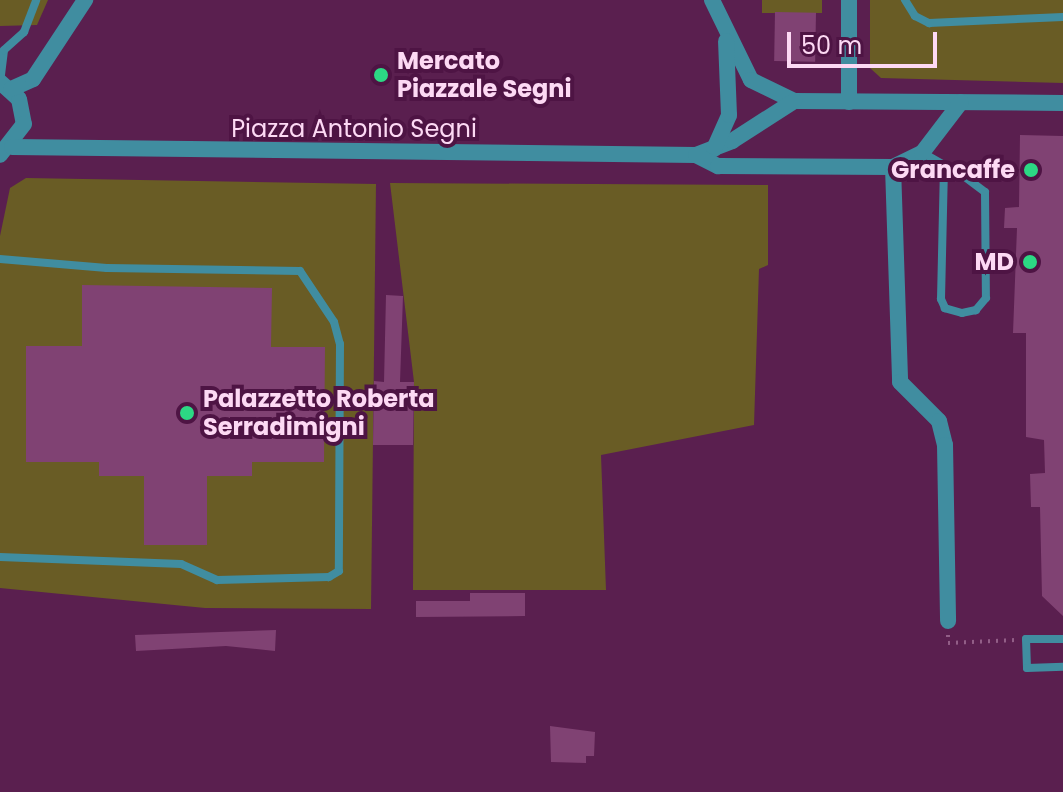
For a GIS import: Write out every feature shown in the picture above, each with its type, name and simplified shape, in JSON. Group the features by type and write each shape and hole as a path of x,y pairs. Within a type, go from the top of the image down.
{"street":[{"path":"6,151 24,124 4,85 33,79 85,0"},
{"path":"712,0 726,35 751,80 794,101 1063,103"},
{"path":"849,0 849,102"},
{"path":"714,149 729,115 726,35"},
{"name":"Piazza Antonio Segni","path":"6,151 696,155 714,149 794,101"},
{"name":"Piazza Antonio Segni","path":"696,155 718,166 893,167 922,153 961,102"},
{"path":"893,167 900,382 939,421 945,445 948,621"}],"lane":[{"path":"4,85 4,50 24,32 36,0"},
{"path":"905,0 915,16 929,23 1063,17"},
{"path":"922,153 944,165 985,192 988,206 986,298 976,310 962,313 945,308 941,299 944,165"},
{"path":"0,259 107,268 300,271 334,322 340,344 339,571 329,577 217,580 181,564 0,557"},
{"path":"1063,639 1026,639 1027,668 1063,667"}],"path":[{"path":"948,621 948,643 1026,639"}],"shaded area":[{"path":"0,0 48,0 37,25 0,26"},
{"path":"762,0 822,0 822,13 762,13"},
{"path":"870,0 1063,0 1063,83 881,78 870,68"},
{"name":"Palazzetto Roberta Serradimigni","path":"26,178 376,184 371,609 205,608 0,588 0,236 10,188"},
{"path":"390,183 768,185 768,265 759,269 754,425 601,455 606,590 413,590 414,382"}],"building":[{"path":"775,12 816,13 815,62 774,61"},
{"path":"1020,135 1063,136 1063,616 1042,596 1040,507 1031,507 1030,474 1045,473 1044,440 1026,437 1026,333 1013,333 1017,228 1004,228 1005,208 1019,207"},
{"path":"82,285 272,288 271,347 325,347 324,462 252,462 252,476 207,476 207,545 144,545 144,476 99,476 99,462 26,462 26,346 82,346"},
{"path":"386,295 403,296 400,382 414,382 413,445 373,445 374,381 384,382"},
{"path":"470,593 525,593 525,616 416,617 416,601 470,601"},
{"path":"276,630 275,651 226,646 136,651 135,635"},
{"path":"550,726 595,732 594,756 586,756 586,763 551,762"}],"place":[{"name":"Mercato Piazzale Segni","path":"381,75"},
{"name":"Grancaffe","path":"1031,170"},
{"name":"MD","path":"1030,262"},
{"name":"Palazzetto Roberta Serradimigni","path":"187,413"}]}
